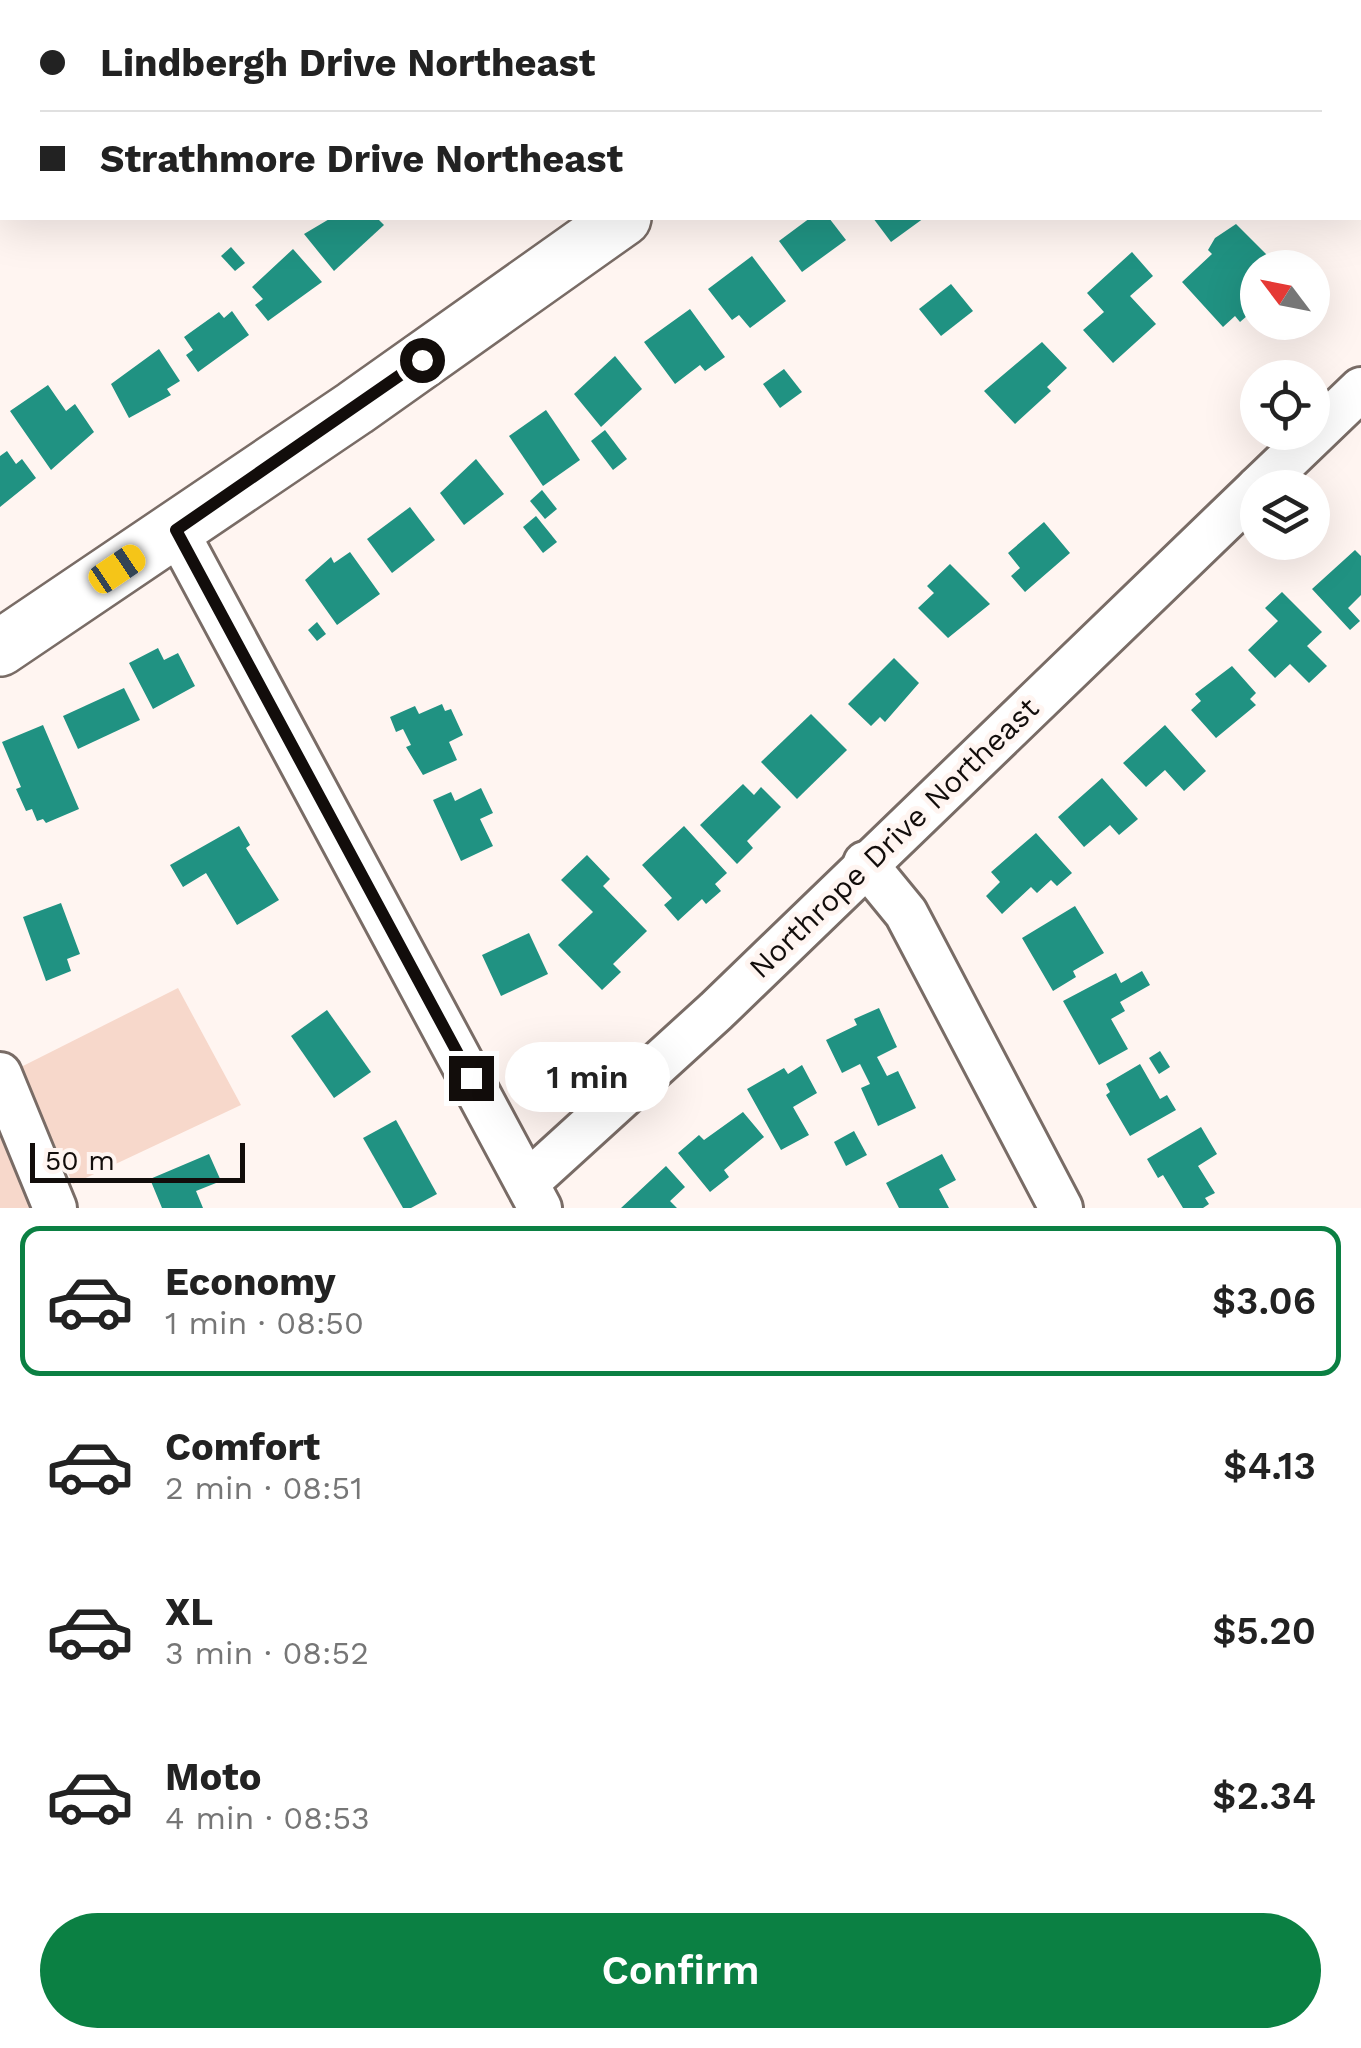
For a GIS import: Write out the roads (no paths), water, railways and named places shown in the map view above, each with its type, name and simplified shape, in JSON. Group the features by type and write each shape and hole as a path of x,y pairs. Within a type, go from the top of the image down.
{"main road":[{"path":"0,648 621,220"}],"street":[{"name":"Northrope Drive Northeast","path":"1277,470 1361,390"},
{"name":"Northrope Drive Northeast","path":"534,1195 865,863 1240,505"},
{"path":"176,530 534,1195"},
{"path":"865,863 906,913 1061,1208"},
{"path":"0,1074 55,1208"}]}
